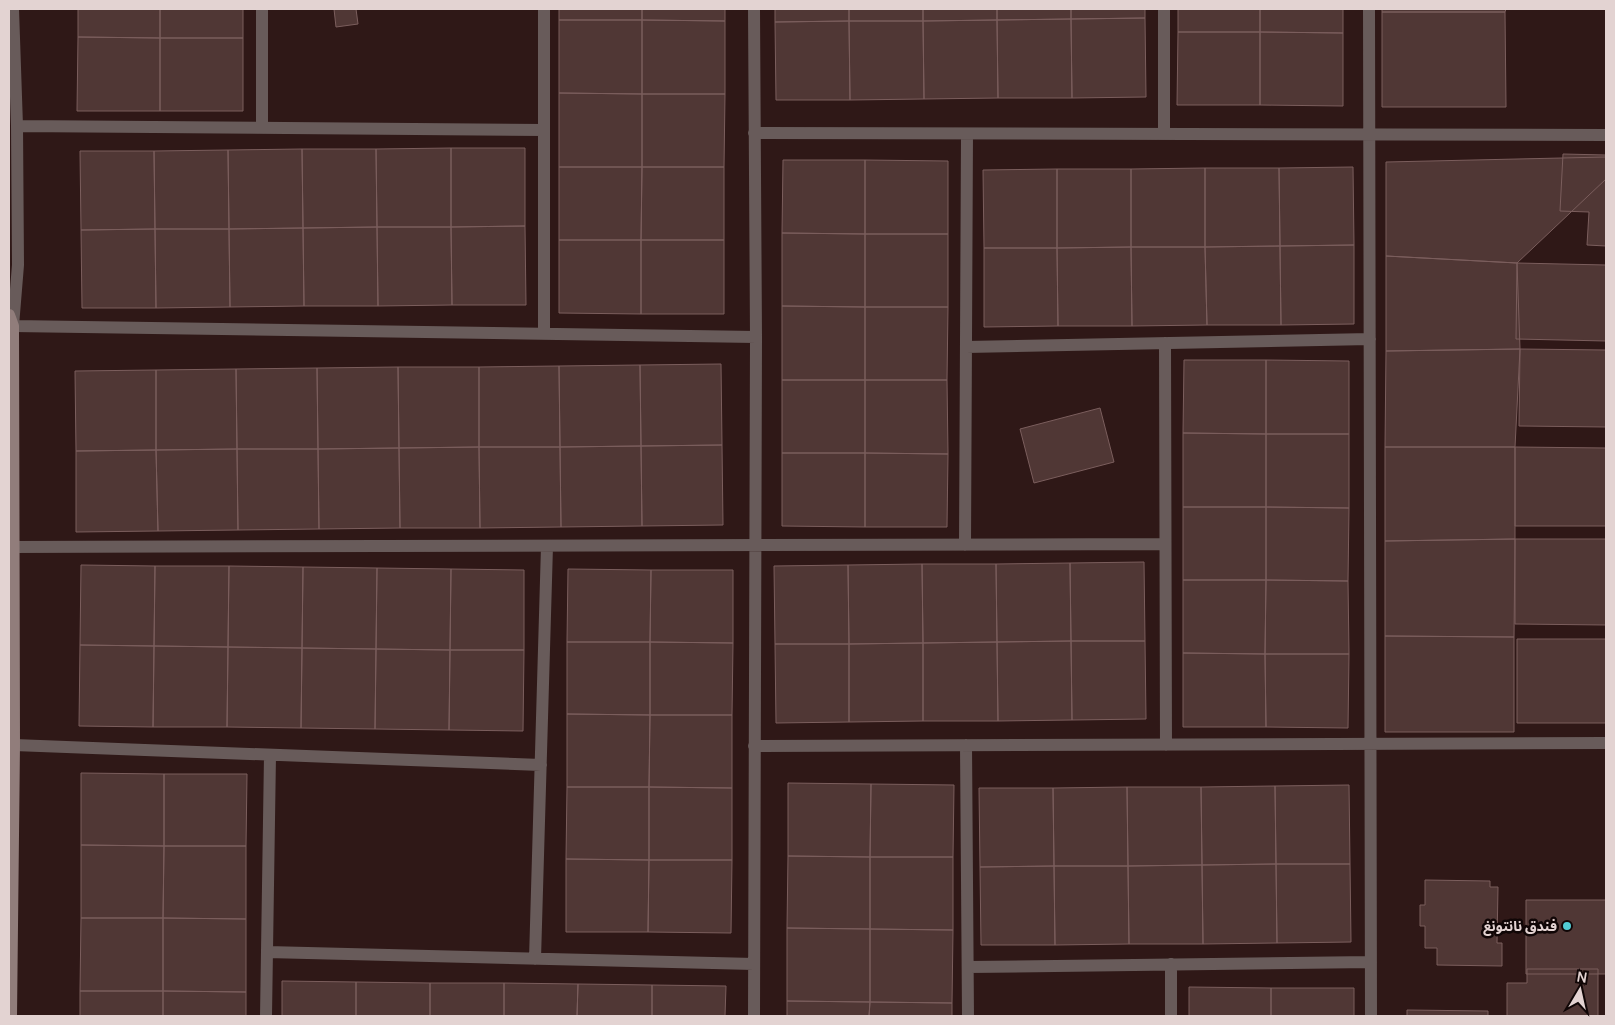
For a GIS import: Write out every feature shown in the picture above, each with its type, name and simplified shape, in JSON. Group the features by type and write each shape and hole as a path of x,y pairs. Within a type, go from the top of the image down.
{"street":[{"path":"11,1016 10,910 14,745 11,548 11,321 18,265 17,126 12,9"},
{"path":"262,9 262,128"},
{"path":"544,9 544,334"},
{"path":"754,9 756,337 754,1016"},
{"path":"1164,9 1164,134"},
{"path":"1369,9 1371,1016"},
{"path":"17,126 544,130"},
{"path":"754,133 1606,135"},
{"path":"965,545 967,134"},
{"path":"11,321 544,334 756,337"},
{"path":"966,346 1370,339"},
{"path":"1165,344 1166,744"},
{"path":"11,548 1165,544"},
{"path":"535,959 547,546"},
{"path":"754,746 1606,743"},
{"path":"14,745 541,764"},
{"path":"966,745 968,1016"},
{"path":"266,1016 270,755"},
{"path":"267,952 754,964"},
{"path":"968,967 1371,962"},
{"path":"1171,964 1171,1016"}],"building":[{"path":"78,9 160,9 160,38 78,37"},
{"path":"160,9 243,9 243,38 160,38"},
{"path":"334,9 356,9 358,24 336,27"},
{"path":"559,9 642,9 642,20 559,20"},
{"path":"642,9 725,9 725,21 642,20"},
{"path":"775,9 849,9 849,21 775,22"},
{"path":"849,9 923,9 923,21 849,21"},
{"path":"923,9 997,9 997,20 923,21"},
{"path":"997,9 1071,9 1071,19 997,20"},
{"path":"1071,9 1145,9 1145,18 1071,19"},
{"path":"1178,9 1260,9 1260,32 1178,32"},
{"path":"1260,9 1343,9 1343,33 1260,32"},
{"path":"1382,9 1506,9 1505,12 1382,12"},
{"path":"1382,12 1505,12 1506,107 1382,107"},
{"path":"1145,18 1146,97 1072,98 1071,19"},
{"path":"1071,19 1072,98 998,98 997,20"},
{"path":"559,20 642,20 642,94 559,93"},
{"path":"642,20 725,21 725,94 642,94"},
{"path":"997,20 998,98 924,99 923,21"},
{"path":"849,21 923,21 924,99 850,100"},
{"path":"849,21 850,100 776,100 775,22"},
{"path":"1178,32 1260,32 1260,105 1177,105"},
{"path":"1260,32 1343,33 1343,106 1260,105"},
{"path":"78,37 160,38 160,111 77,111"},
{"path":"160,38 243,38 243,111 160,111"},
{"path":"559,93 642,94 642,167 559,167"},
{"path":"642,94 725,94 724,167 642,167"},
{"path":"451,148 525,148 525,226 451,227"},
{"path":"451,148 451,227 377,227 376,149"},
{"path":"302,149 376,149 377,227 303,228"},
{"path":"302,149 303,228 229,229 228,150"},
{"path":"228,150 229,229 155,229 154,151"},
{"path":"80,151 154,151 155,229 81,230"},
{"path":"1563,154 1606,155 1606,246 1587,245 1589,212 1560,211"},
{"path":"1606,157 1606,179 1517,263 1386,256 1386,162"},
{"path":"783,160 865,160 865,234 782,233"},
{"path":"865,160 948,161 948,234 865,234"},
{"path":"559,167 642,167 641,240 559,240"},
{"path":"642,167 724,167 724,240 641,240"},
{"path":"1353,167 1354,245 1280,246 1279,168"},
{"path":"1205,168 1205,247 1131,247 1131,169"},
{"path":"1205,168 1279,168 1280,246 1205,247"},
{"path":"1057,169 1131,169 1131,247 1057,248"},
{"path":"1057,169 1057,248 984,248 983,170"},
{"path":"525,226 526,305 452,305 451,227"},
{"path":"377,227 451,227 452,305 378,306"},
{"path":"377,227 378,306 304,306 303,228"},
{"path":"303,228 304,306 230,307 229,229"},
{"path":"155,229 229,229 230,307 156,308"},
{"path":"155,229 156,308 82,308 81,230"},
{"path":"782,233 865,234 865,307 782,306"},
{"path":"865,234 948,234 948,307 865,307"},
{"path":"559,240 641,240 641,314 559,313"},
{"path":"641,240 724,240 724,314 641,314"},
{"path":"1354,245 1354,324 1281,325 1280,246"},
{"path":"1280,246 1281,325 1207,325 1205,247"},
{"path":"1131,247 1205,247 1207,325 1132,326"},
{"path":"1131,247 1132,326 1058,326 1057,248"},
{"path":"984,248 1057,248 1058,326 984,327"},
{"path":"1386,256 1517,263 1520,349 1386,351"},
{"path":"1517,263 1606,265 1606,341 1516,339"},
{"path":"782,306 865,307 865,380 782,380"},
{"path":"865,307 948,307 947,380 865,380"},
{"path":"1520,349 1606,350 1606,427 1519,426"},
{"path":"1520,349 1515,447 1385,447 1386,351"},
{"path":"1184,360 1266,360 1266,434 1183,433"},
{"path":"1266,360 1349,361 1349,434 1266,434"},
{"path":"721,364 722,445 641,446 640,365"},
{"path":"640,365 641,446 560,447 559,366"},
{"path":"559,366 560,447 479,447 479,367"},
{"path":"398,367 399,448 318,449 317,368"},
{"path":"398,367 479,367 479,447 399,448"},
{"path":"317,368 318,449 237,449 236,369"},
{"path":"236,369 237,449 156,450 156,370"},
{"path":"156,370 156,450 76,451 75,371"},
{"path":"782,380 865,380 865,453 782,453"},
{"path":"865,380 947,380 948,454 865,453"},
{"path":"1100,408 1114,462 1034,483 1020,429"},
{"path":"1183,433 1266,434 1266,507 1183,507"},
{"path":"1266,434 1349,434 1349,508 1266,507"},
{"path":"722,445 723,525 642,526 641,446"},
{"path":"641,446 642,526 561,527 560,447"},
{"path":"479,447 480,528 400,528 399,448"},
{"path":"479,447 560,447 561,527 480,528"},
{"path":"1385,447 1515,447 1515,539 1385,541"},
{"path":"1515,447 1606,448 1606,526 1515,526"},
{"path":"399,448 400,528 319,529 318,449"},
{"path":"237,449 238,530 158,531 156,450"},
{"path":"237,449 318,449 319,529 238,530"},
{"path":"156,450 158,531 76,532 76,451"},
{"path":"782,453 865,453 865,527 782,526"},
{"path":"865,453 948,454 947,527 865,527"},
{"path":"1183,507 1266,507 1266,580 1183,580"},
{"path":"1266,507 1349,508 1348,581 1266,580"},
{"path":"1515,539 1606,539 1606,625 1515,624"},
{"path":"1515,539 1514,637 1385,636 1385,541"},
{"path":"1144,562 1145,641 1071,641 1070,563"},
{"path":"1070,563 1071,641 997,642 996,564"},
{"path":"922,564 923,643 849,644 848,565"},
{"path":"922,564 996,564 997,642 923,643"},
{"path":"81,565 155,566 154,646 80,645"},
{"path":"848,565 849,644 775,644 774,566"},
{"path":"155,566 229,566 228,647 154,646"},
{"path":"229,566 303,567 302,648 228,647"},
{"path":"303,567 377,568 376,649 302,648"},
{"path":"377,568 451,569 450,650 376,649"},
{"path":"451,569 524,570 524,650 450,650"},
{"path":"568,569 651,570 650,642 567,642"},
{"path":"651,570 733,570 733,643 650,642"},
{"path":"1183,580 1266,580 1265,654 1183,653"},
{"path":"1266,580 1348,581 1349,654 1265,654"},
{"path":"1385,636 1514,637 1514,732 1385,732"},
{"path":"1517,639 1606,639 1606,723 1517,723"},
{"path":"1071,641 1072,720 998,721 997,642"},
{"path":"1071,641 1145,641 1146,719 1072,720"},
{"path":"567,642 650,642 650,715 567,714"},
{"path":"650,642 733,643 732,715 650,715"},
{"path":"997,642 998,721 923,721 923,643"},
{"path":"923,643 923,721 849,722 849,644"},
{"path":"775,644 849,644 849,722 776,723"},
{"path":"80,645 154,646 153,727 79,726"},
{"path":"154,646 228,647 227,727 153,727"},
{"path":"228,647 302,648 301,728 227,727"},
{"path":"302,648 376,649 375,729 301,728"},
{"path":"376,649 450,650 449,730 375,729"},
{"path":"450,650 524,650 523,731 449,730"},
{"path":"1183,653 1265,654 1266,727 1183,727"},
{"path":"1265,654 1349,654 1348,728 1266,727"},
{"path":"567,714 650,715 649,787 567,787"},
{"path":"650,715 732,715 732,788 649,787"},
{"path":"81,773 164,774 164,846 81,845"},
{"path":"164,774 247,774 246,846 164,846"},
{"path":"788,783 871,784 870,857 788,856"},
{"path":"871,784 954,785 953,857 870,857"},
{"path":"1349,785 1350,864 1276,864 1275,786"},
{"path":"1275,786 1276,864 1202,865 1201,787"},
{"path":"567,787 649,787 649,860 566,859"},
{"path":"649,787 732,788 732,860 649,860"},
{"path":"1127,787 1201,787 1202,865 1128,866"},
{"path":"1127,787 1128,866 1054,866 1053,788"},
{"path":"979,788 1053,788 1054,866 980,867"},
{"path":"81,845 164,846 163,918 81,918"},
{"path":"164,846 246,846 246,919 163,918"},
{"path":"788,856 870,857 870,929 787,928"},
{"path":"870,857 953,857 953,930 870,929"},
{"path":"566,859 649,860 648,932 566,932"},
{"path":"649,860 732,860 731,933 648,932"},
{"path":"1276,864 1277,943 1203,944 1202,865"},
{"path":"1276,864 1350,864 1351,942 1277,943"},
{"path":"1202,865 1203,944 1129,944 1128,866"},
{"path":"1054,866 1128,866 1129,944 1055,945"},
{"path":"1054,866 1055,945 981,945 980,867"},
{"path":"1425,880 1490,881 1490,887 1498,887 1497,943 1502,943 1502,966 1437,965 1437,948 1425,948 1425,926 1420,926 1420,905 1425,905"},
{"path":"1526,900 1606,900 1606,974 1526,974"},
{"path":"81,918 163,918 163,991 80,991"},
{"path":"163,918 246,919 246,992 163,991"},
{"path":"787,928 870,929 870,1002 787,1001"},
{"path":"870,929 953,930 952,1003 870,1002"},
{"path":"1527,969 1598,969 1598,1016 1507,1016 1507,983 1527,983"},
{"path":"282,981 356,982 356,1016 282,1016"},
{"path":"356,982 430,983 430,1016 356,1016"},
{"path":"430,983 504,983 504,1016 430,1016"},
{"path":"504,983 578,984 577,1016 504,1016"},
{"path":"578,984 652,985 652,1016 577,1016"},
{"path":"652,985 726,986 725,1016 652,1016"},
{"path":"1189,987 1271,988 1271,1016 1189,1016"},
{"path":"1271,988 1354,988 1354,1016 1271,1016"},
{"path":"80,991 163,991 163,1016 80,1016"},
{"path":"163,991 246,992 246,1016 163,1016"},
{"path":"787,1001 870,1002 869,1016 787,1016"},
{"path":"870,1002 952,1003 952,1016 869,1016"},
{"path":"1407,1010 1488,1011 1488,1016 1407,1016"}],"place":[{"name":"فندق نانتونغ","path":"1567,926"}]}
